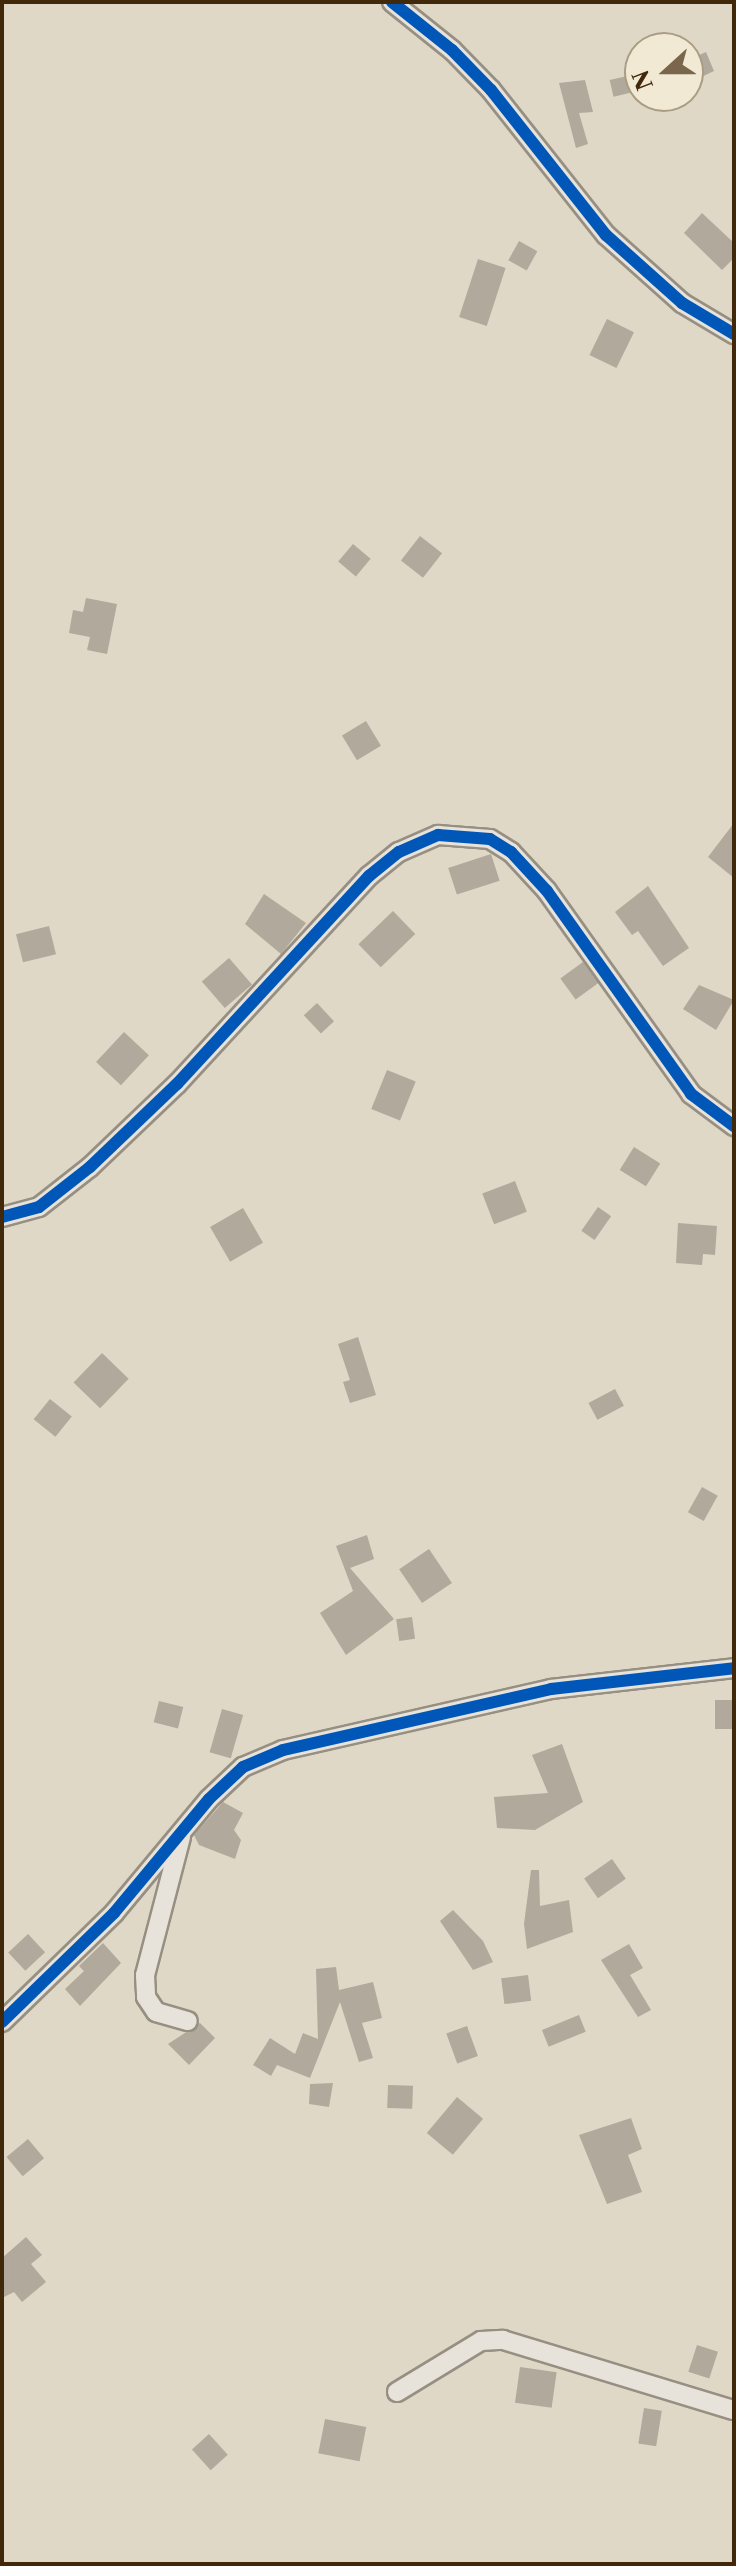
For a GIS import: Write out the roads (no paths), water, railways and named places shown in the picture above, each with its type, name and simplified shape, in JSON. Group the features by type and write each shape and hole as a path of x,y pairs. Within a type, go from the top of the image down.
{"street":[{"path":"392,2 452,50 491,90 606,235 682,303 734,334"},
{"path":"2,1217 39,1207 90,1167 177,1084 369,876 399,852 438,835 490,839 511,852 547,891 691,1094 734,1126"},
{"path":"2,2022 114,1913 183,1830 243,1767 283,1750 551,1689 734,1668"},
{"path":"183,1830 145,1975 146,1997 156,2012 188,2021"},
{"path":"397,2392 481,2341 503,2340 734,2410"}]}
